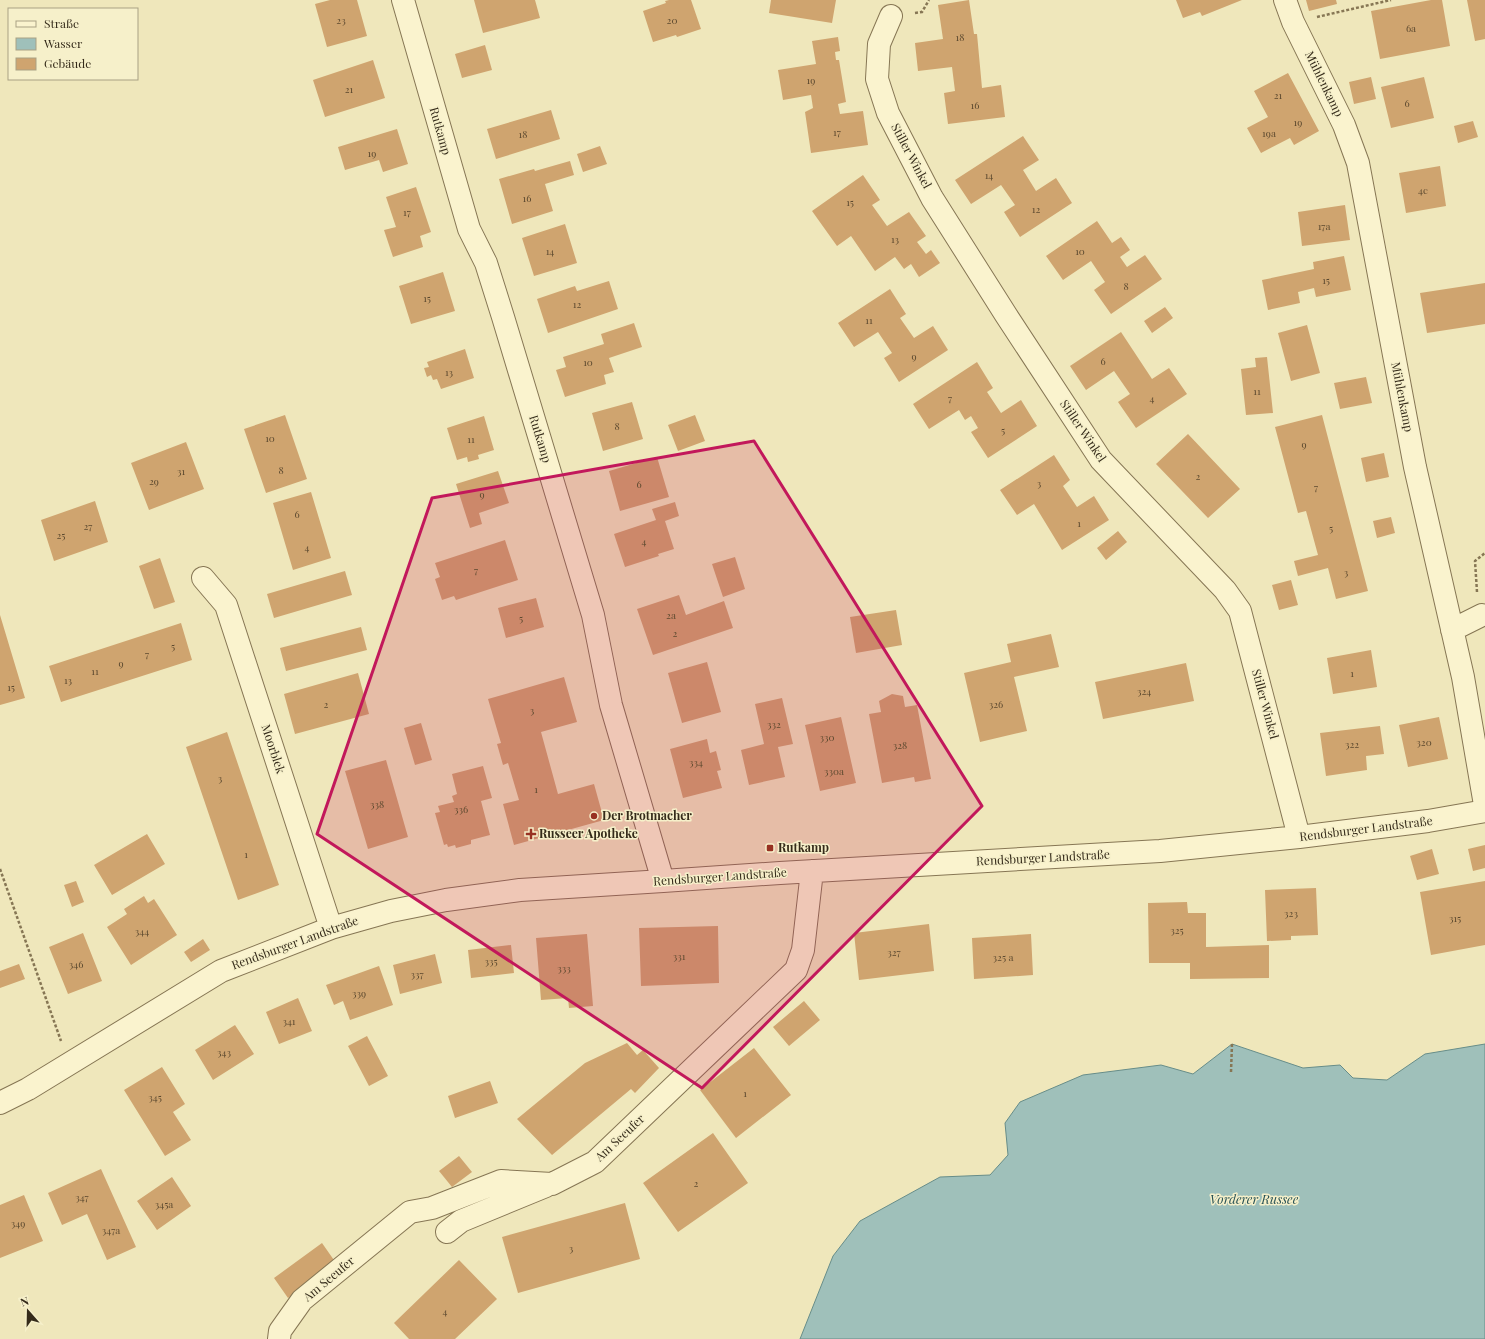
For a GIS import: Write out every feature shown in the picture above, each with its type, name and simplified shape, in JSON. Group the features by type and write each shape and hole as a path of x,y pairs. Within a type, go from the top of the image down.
{"street":[{"name":"Rutkamp","path":"403,0 469,229 486,263 593,615 611,705 664,881"},
{"name":"Mühlenkamp","path":"1285,0 1293,22 1344,125 1358,163 1415,467 1463,678 1485,806"},
{"name":"Stiller Winkel","path":"891,16 879,44 877,79 888,112 932,198 1006,315 1101,460 1225,590 1240,611 1300,837"},
{"name":"Moorblek","path":"202,578 226,605 331,928"},
{"path":"1452,630 1482,615"},
{"name":"Rendsburger Landstraße","path":"0,1103 28,1089 222,970 331,928 391,911 446,900 520,890 780,872 1160,851 1300,837 1428,821 1485,811"},
{"name":"Am Seeufer","path":"279,1339 280,1331 302,1300 410,1212 432,1208 501,1181 552,1184 595,1162 796,970 803,950 812,871"},
{"path":"446,1232 461,1221 552,1184"}],"path":[{"path":"1293,22 1391,0"},
{"path":"1482,615 1476,586 1475,561 1485,553"},
{"path":"0,869 46,997 68,1064"},
{"path":"1231,1072 1232,1044"}],"highlighted area":[{"path":"754,441 982,806 702,1088 317,834 432,498"}],"water":[{"name":"Vorderer Russee","path":"1232,1044 1303,1068 1340,1065 1353,1078 1387,1080 1425,1054 1485,1044 1485,1339 800,1339 833,1256 860,1221 940,1177 990,1175 1008,1155 1005,1123 1020,1102 1083,1075 1161,1065 1193,1074"}],"building":[{"path":"330,0 357,0 367,36 327,47 315,4"},
{"path":"474,0 535,0 540,18 483,33"},
{"path":"691,0 701,29 677,37 676,35 653,42 643,11 666,3 665,1"},
{"path":"771,0 836,0 832,23 769,13"},
{"path":"969,0 974,34 977,34 982,88 1001,85 1005,117 948,124 944,93 955,91 952,67 918,71 915,43 943,39 938,5"},
{"path":"1176,0 1242,0 1202,16 1200,12 1183,18"},
{"path":"1306,0 1336,0 1337,4 1309,11"},
{"path":"1431,0 1442,0 1450,46 1380,59 1371,11"},
{"path":"1467,0 1485,0 1485,39 1475,41"},
{"path":"838,37 840,51 835,52 836,60 839,60 846,102 838,104 840,114 863,111 868,145 811,153 805,112 813,108 811,95 783,100 778,70 816,64 812,41"},
{"path":"485,45 492,70 462,78 455,54"},
{"path":"373,60 385,98 325,117 313,80"},
{"path":"1288,73 1319,131 1294,145 1290,138 1261,153 1247,128 1268,117 1254,91"},
{"path":"1371,77 1376,99 1354,104 1349,82"},
{"path":"1424,77 1434,118 1391,128 1381,87"},
{"path":"551,110 560,139 496,159 487,129"},
{"path":"1473,121 1478,137 1458,143 1454,126"},
{"path":"397,129 408,164 383,172 379,160 345,170 338,147"},
{"path":"1023,136 1039,160 1023,170 1036,191 1056,178 1072,203 1020,237 1004,212 1015,205 1001,185 971,204 955,180"},
{"path":"600,146 607,164 583,172 577,154"},
{"path":"570,161 574,175 545,184 553,211 512,224 499,179"},
{"path":"1440,166 1446,206 1406,213 1399,173"},
{"path":"863,175 880,200 872,205 887,226 909,212 926,236 917,242 926,254 931,250 940,263 919,277 911,264 904,269 895,257 875,271 851,236 837,246 812,211"},
{"path":"416,187 431,232 420,236 423,247 393,257 384,230 396,227 386,197"},
{"path":"1345,205 1350,240 1302,246 1298,212"},
{"path":"1097,221 1112,243 1121,237 1130,250 1120,257 1127,267 1145,255 1162,279 1111,314 1094,290 1105,282 1091,261 1063,280 1046,256"},
{"path":"565,224 577,263 534,276 522,238"},
{"path":"1344,256 1351,290 1316,297 1314,288 1298,292 1300,303 1268,310 1262,280 1314,269 1313,262"},
{"path":"443,272 455,311 411,324 399,286"},
{"path":"609,281 618,309 548,333 537,299 575,286 577,291"},
{"path":"1485,283 1485,324 1427,333 1420,293"},
{"path":"890,289 906,314 900,318 914,338 933,326 948,350 899,382 884,358 892,353 878,332 854,347 838,323"},
{"path":"1165,307 1173,318 1152,333 1144,321"},
{"path":"634,323 642,347 609,358 614,372 604,375 606,384 565,397 556,370 566,367 563,357 604,344 601,334"},
{"path":"1307,325 1320,373 1291,381 1278,333"},
{"path":"1121,332 1152,379 1169,368 1187,394 1136,428 1118,402 1130,394 1114,371 1086,390 1070,366"},
{"path":"465,349 474,378 441,389 437,379 433,380 431,375 427,377 424,368 429,367 427,362"},
{"path":"1267,357 1273,413 1246,415 1241,369 1256,367 1255,358"},
{"path":"977,362 993,388 987,392 1001,413 1021,400 1037,426 988,458 971,432 978,428 971,416 965,420 959,410 929,429 913,404"},
{"path":"1366,377 1372,403 1340,409 1334,383"},
{"path":"632,402 643,439 603,451 592,413"},
{"path":"285,415 307,479 266,493 244,429"},
{"path":"695,415 705,441 678,451 668,425"},
{"path":"1322,415 1368,591 1336,599 1328,568 1298,576 1294,561 1318,555 1306,511 1298,513 1275,427"},
{"path":"484,416 494,450 478,455 479,459 468,462 467,457 457,460 447,428"},
{"path":"1188,434 1240,489 1208,518 1156,464"},
{"path":"186,442 204,489 149,510 131,463"},
{"path":"1384,453 1389,477 1366,482 1361,458"},
{"path":"1054,455 1070,480 1063,486 1077,507 1094,496 1109,520 1062,550 1034,504 1017,515 1000,490"},
{"path":"657,457 669,497 620,511 609,471"},
{"path":"498,471 509,503 479,513 482,524 470,528 456,484"},
{"path":"311,492 331,558 293,570 273,503"},
{"path":"95,501 108,542 54,561 41,520"},
{"path":"675,502 679,516 665,521 674,549 658,554 659,556 625,567 614,534 656,520 652,509"},
{"path":"1391,517 1395,533 1377,538 1373,521"},
{"path":"1118,531 1127,542 1106,560 1097,548"},
{"path":"505,540 518,580 456,600 454,596 442,600 435,579 440,577 435,563"},
{"path":"735,557 745,589 723,597 712,564"},
{"path":"160,558 175,602 154,609 139,566"},
{"path":"345,571 352,595 274,618 267,594"},
{"path":"1291,580 1298,605 1279,610 1272,585"},
{"path":"679,595 686,615 724,601 733,628 653,655 637,609"},
{"path":"536,598 544,627 506,638 498,608"},
{"path":"896,610 902,645 856,653 850,617"},
{"path":"0,615 25,698 0,705"},
{"path":"181,623 192,660 61,702 49,666"},
{"path":"361,627 367,650 286,671 280,648"},
{"path":"1051,634 1059,667 1014,677 1027,731 980,742 964,673 1011,662 1007,644"},
{"path":"1371,650 1377,687 1333,694 1327,658"},
{"path":"707,662 721,712 682,723 668,673"},
{"path":"1186,663 1194,701 1103,719 1095,682"},
{"path":"358,673 369,714 295,734 284,694"},
{"path":"564,677 577,722 541,732 558,794 594,784 604,820 514,845 503,804 519,800 508,763 503,765 497,744 501,743 488,699"},
{"path":"892,694 903,696 905,707 917,705 931,779 915,782 914,777 882,783 869,714 881,712 879,701"},
{"path":"782,698 793,744 778,747 785,777 749,785 741,750 764,744 755,704"},
{"path":"841,717 856,783 820,791 805,725"},
{"path":"1439,717 1448,759 1408,767 1399,725"},
{"path":"421,723 432,760 415,765 404,728"},
{"path":"1380,726 1384,754 1366,756 1367,770 1326,776 1320,733"},
{"path":"227,732 279,885 238,900 186,747"},
{"path":"707,739 710,753 716,751 721,770 717,771 722,788 683,798 670,749"},
{"path":"386,760 408,837 368,849 345,771"},
{"path":"483,766 492,798 481,801 490,835 471,840 471,844 456,848 455,845 448,847 447,844 444,845 435,813 440,812 438,806 454,802 452,796 457,794 452,774"},
{"path":"147,834 165,864 112,895 94,865"},
{"path":"1485,845 1485,868 1473,871 1468,849"},
{"path":"1432,849 1439,874 1417,880 1410,856"},
{"path":"76,881 84,902 72,907 64,885"},
{"path":"1485,881 1485,945 1431,955 1420,892"},
{"path":"1316,888 1318,935 1291,936 1291,940 1267,941 1265,890"},
{"path":"144,896 148,903 154,899 177,935 131,965 107,927 127,914 124,909"},
{"path":"1187,902 1188,913 1206,913 1206,947 1269,945 1269,978 1190,979 1190,963 1149,963 1148,903"},
{"path":"929,924 934,971 859,980 854,933"},
{"path":"718,926 719,983 641,986 639,928"},
{"path":"83,933 102,981 68,994 49,947"},
{"path":"587,934 593,1006 569,1008 568,998 541,1000 536,938"},
{"path":"1031,934 1033,975 974,979 972,938"},
{"path":"203,939 210,950 191,962 184,952"},
{"path":"511,945 514,973 471,978 468,950"},
{"path":"435,954 442,983 400,994 393,965"},
{"path":"19,964 25,979 0,988 0,971"},
{"path":"379,966 393,1005 350,1020 343,1001 334,1005 326,985"},
{"path":"298,998 312,1031 279,1044 266,1012"},
{"path":"804,1001 820,1020 789,1046 773,1027"},
{"path":"235,1025 254,1054 213,1080 195,1050"},
{"path":"367,1036 388,1076 369,1086 348,1046"},
{"path":"627,1043 637,1055 643,1050 659,1068 635,1093 631,1089 552,1155 517,1119 585,1063"},
{"path":"754,1048 791,1095 736,1138 700,1090"},
{"path":"162,1067 185,1104 173,1112 191,1140 165,1156 124,1090"},
{"path":"490,1081 498,1103 455,1118 448,1096"},
{"path":"713,1133 748,1183 678,1232 643,1183"},
{"path":"459,1156 472,1172 452,1187 439,1171"},
{"path":"101,1169 136,1247 107,1260 87,1214 62,1225 48,1193"},
{"path":"172,1177 191,1206 157,1230 137,1201"},
{"path":"24,1195 43,1241 0,1258 0,1205"},
{"path":"625,1203 640,1259 518,1293 502,1237"},
{"path":"322,1243 336,1263 288,1298 274,1278"},
{"path":"459,1260 497,1299 455,1339 409,1339 394,1323"}],"place":[{"name":"Der Brotmacher","path":"594,816"},
{"name":"Russeer Apotheke","path":"531,834"},
{"name":"Rutkamp","path":"770,848"}]}
